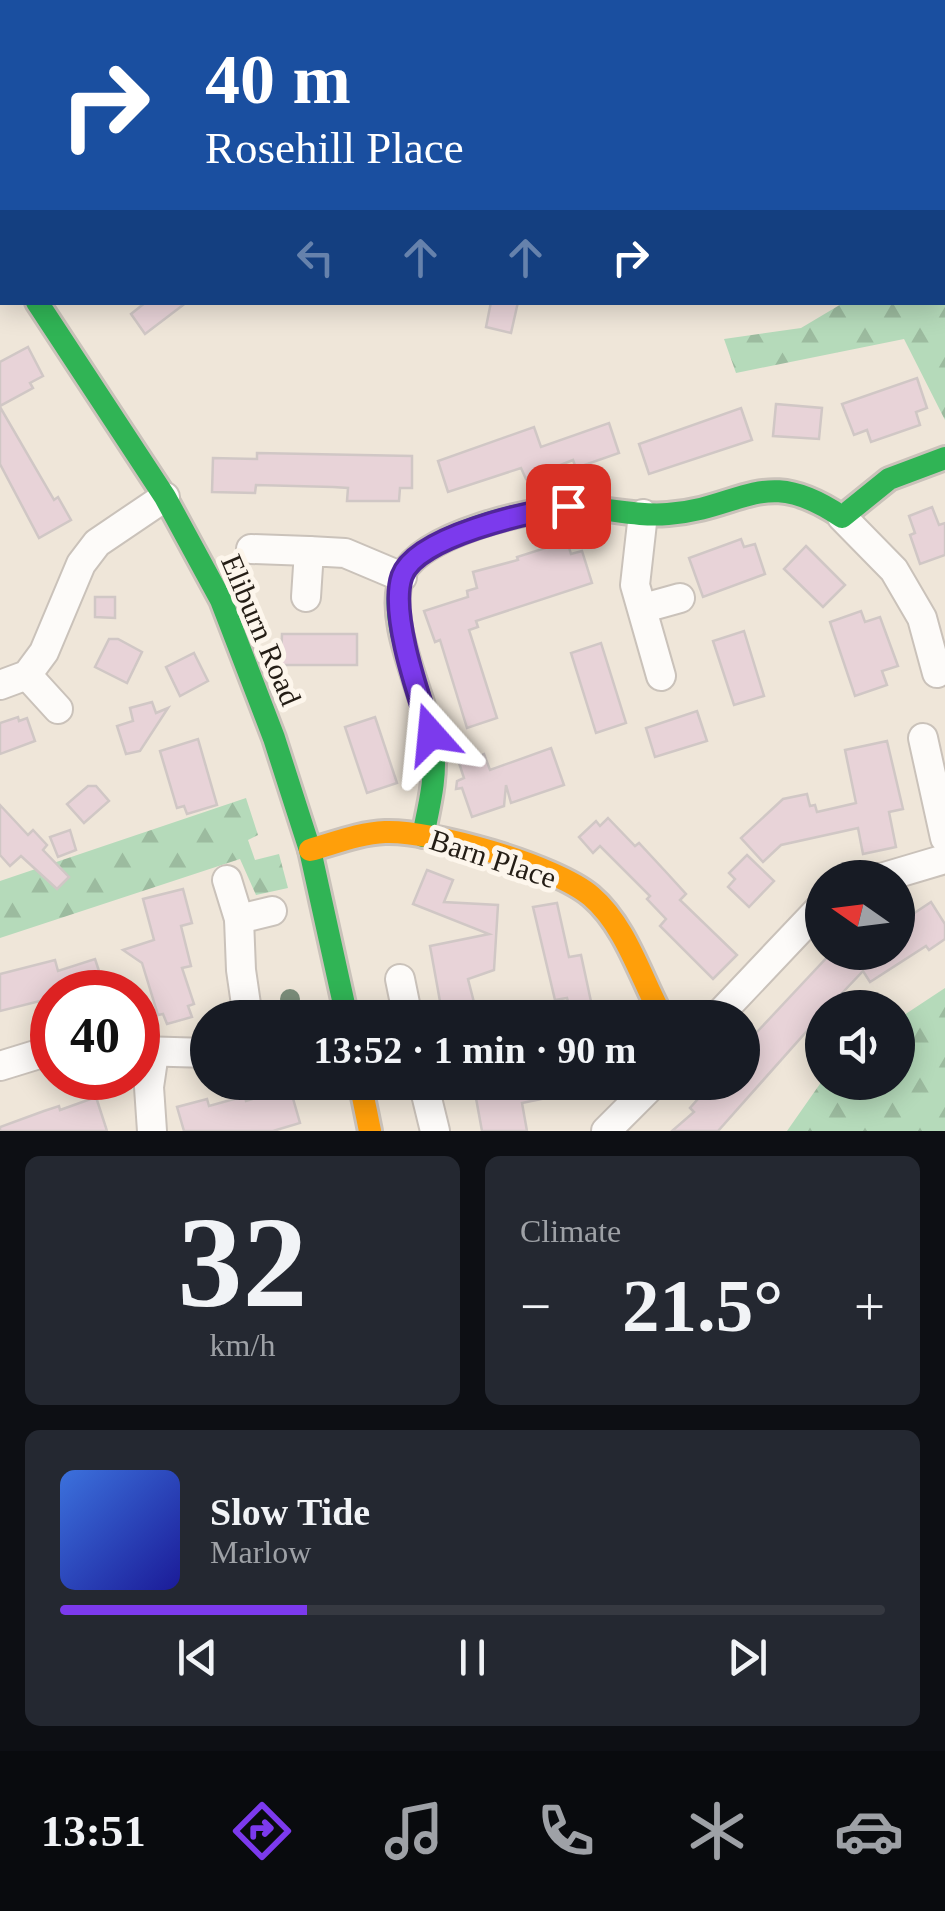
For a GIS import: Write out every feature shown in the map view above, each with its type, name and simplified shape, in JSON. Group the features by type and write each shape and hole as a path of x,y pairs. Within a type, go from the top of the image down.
{"street":[{"name":"Eliburn Road","path":"40,305 165,496 220,600 274,738 310,850 343,1000"},
{"path":"842,516 893,474 945,458"},
{"path":"423,836 434,788 435,759 403,633 402,577 410,562 427,550 498,521 568,506 672,514 778,489 814,498 842,516 934,615 937,674"},
{"path":"0,685 28,675 44,652 57,628 71,584 96,543 165,496"},
{"path":"643,514 635,585 661,676"},
{"path":"251,548 344,553 402,577"},
{"path":"306,597 309,551"},
{"path":"644,608 680,598"},
{"path":"28,675 58,709"},
{"path":"923,738 945,838"},
{"name":"Barn Place","path":"310,850 391,832 423,836 558,877 589,894 612,922 653,1000"},
{"path":"915,869 945,860"},
{"path":"228,880 239,919 245,1000"},
{"path":"239,919 272,910"},
{"path":"733,1000 805,924"},
{"path":"400,979 404,1000"},
{"path":"160,1052 190,1053"},
{"path":"0,1066 30,1057"},
{"path":"150,1100 152,1131"},
{"path":"364,1100 370,1131"},
{"path":"428,1100 434,1131"},
{"path":"606,1131 637,1100"}],"green space":[{"path":"840,305 945,305 945,420 904,339 736,373 724,339 801,328"},
{"path":"246,798 258,835 248,840 255,860 279,854 288,888 256,895 240,859 0,938 0,881"},
{"path":"945,988 945,1131 787,1131 809,1100 915,1100 915,1008"}],"building":[{"path":"142,305 183,305 145,334 131,314"},
{"path":"490,305 517,305 511,333 486,327"},
{"path":"28,347 43,376 30,383 33,388 0,406 0,362"},
{"path":"917,378 927,408 916,412 920,425 871,442 867,430 854,435 842,404"},
{"path":"776,404 822,408 819,439 773,436"},
{"path":"0,407 54,500 58,497 71,520 39,538 0,464"},
{"path":"741,408 752,440 649,474 639,444"},
{"path":"609,423 619,453 576,468 573,460 526,479 521,468 448,492 438,461 534,427 541,447"},
{"path":"257,453 412,456 412,488 400,488 399,501 347,501 348,488 333,487 256,485 255,493 212,492 213,458 257,459"},
{"path":"932,507 939,525 945,523 945,555 920,564 910,535 915,533 909,516"},
{"path":"741,539 744,547 755,544 765,574 703,597 689,558"},
{"path":"567,541 571,554 582,551 592,583 476,621 478,627 469,630 497,718 467,728 440,640 435,642 424,611 468,597 467,591 477,588 473,572"},
{"path":"806,546 845,585 823,607 784,569"},
{"path":"95,597 115,597 115,618 95,617"},
{"path":"861,611 865,622 880,617 898,666 882,671 887,685 855,696 830,622"},
{"path":"744,631 764,696 734,705 713,641"},
{"path":"282,634 357,634 357,665 281,665"},
{"path":"109,639 118,639 142,652 127,683 95,667"},
{"path":"601,643 626,723 596,733 571,653"},
{"path":"194,653 208,681 180,696 166,667"},
{"path":"152,702 156,713 168,708 140,751 126,754 117,726 133,721 130,708"},
{"path":"697,711 707,741 655,757 646,728"},
{"path":"18,717 19,721 27,718 35,741 0,754 0,723"},
{"path":"375,717 397,783 367,793 345,727"},
{"path":"198,739 217,805 187,814 184,806 177,808 160,751"},
{"path":"887,741 903,809 889,812 896,847 863,854 858,828 781,845 763,862 741,838 783,799 807,794 810,806 815,805 817,812 856,803 845,750"},
{"path":"551,748 564,785 511,803 506,785 504,806 472,817 462,788 456,789 457,781 464,778 459,763 484,754 490,770"},
{"path":"88,786 96,786 109,801 84,823 67,804"},
{"path":"0,805 28,835 33,830 47,845 43,850 69,877 57,889 21,856 10,866 0,855"},
{"path":"608,818 635,846 639,843 686,894 680,900 737,955 713,979 660,926 666,919 647,899 650,896 600,846 593,853 579,837 596,821 600,826"},
{"path":"70,830 76,850 58,857 50,837"},
{"path":"747,855 774,881 749,907 728,887 735,879 729,873"},
{"path":"427,870 453,880 444,902 498,905 494,970 468,979 473,1000 440,1000 430,946 489,934 413,904"},
{"path":"183,889 192,923 181,926 191,966 182,968 193,1000 188,1006 190,1018 167,1024 160,1015 160,970 144,970 142,963 123,950 154,940 143,899"},
{"path":"931,902 945,924 945,939 929,950 926,946 915,953 915,913"},
{"path":"557,903 569,957 581,955 591,1000 555,1000 533,907"},
{"path":"95,959 99,970 61,970"},
{"path":"55,960 58,970 30,970 30,1004 0,1011 0,974"},
{"path":"815,970 889,970 870,982 863,971 845,990 805,990 805,1033 760,1084 760,1029"},
{"path":"97,1100 107,1131 0,1131 0,1127 44,1111 59,1106 60,1110"},
{"path":"203,1100 209,1106 231,1100 293,1100 300,1123 273,1131 184,1131 177,1107"},
{"path":"476,1100 536,1100 522,1103 527,1131 482,1131"},
{"path":"697,1100 746,1100 718,1131 672,1131 694,1112 690,1108"}],"traffic: fast":[{"path":"39,305 165,497 221,600 274,738 310,850 343,1000"},
{"path":"423,836 433,780 433,745 398,614 403,574 414,559 481,525 558,508 668,514 773,491 815,501 842,517 889,479 945,458"}],"traffic: slow":[{"path":"310,850 366,834 406,833 462,843 551,873 603,907 622,934 654,1000"},
{"path":"364,1100 370,1131"}],"route":[{"path":"431,734 403,633 402,577 410,562 427,550 498,521 568,506"}]}
